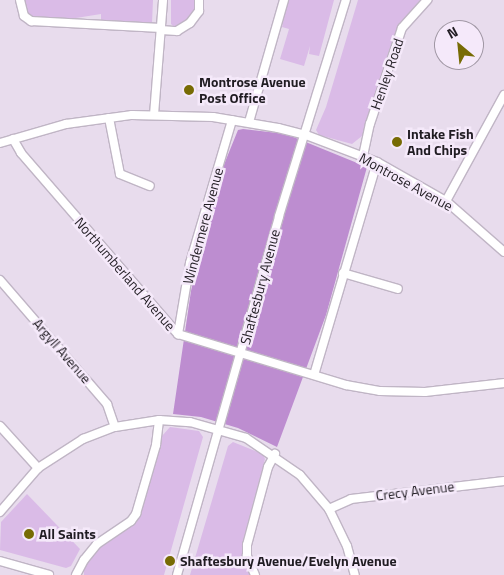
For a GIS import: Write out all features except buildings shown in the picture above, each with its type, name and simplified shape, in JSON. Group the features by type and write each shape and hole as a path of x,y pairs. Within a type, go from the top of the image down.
{"street":[{"path":"20,0 24,16 32,21 177,31 190,23 199,12 199,0"},
{"path":"154,114 163,0"},
{"path":"249,122 284,0"},
{"name":"Shaftesbury Avenue","path":"177,575 221,429 279,216 306,135 346,0"},
{"name":"Henley Road","path":"364,156 370,124 402,28 427,0"},
{"path":"446,201 504,95"},
{"name":"Montrose Avenue","path":"0,143 66,124 154,114 249,122 306,135 377,162 446,201 504,252"},
{"path":"109,118 120,174 150,186"},
{"name":"Windermere Avenue","path":"178,334 190,263 232,120"},
{"name":"Northumberland Avenue","path":"13,139 21,153 178,334 346,385 397,392 504,383"},
{"path":"314,375 377,162"},
{"path":"344,273 398,288"},
{"name":"Argyll Avenue","path":"0,280 107,404 115,427"},
{"path":"76,575 84,560 97,544 131,521 136,514 156,445 159,420"},
{"path":"0,512 38,468 75,443 115,427 159,420 190,422 221,429 246,438 275,454 300,474 329,509 347,546 355,575"},
{"path":"0,426 38,468"},
{"path":"255,575 247,556 246,545 268,467 275,454"},
{"name":"Crecy Avenue","path":"329,509 351,498 504,481"},
{"path":"0,561 49,575"}],"shaded area":[{"path":"23,0 153,0 152,23 101,20 101,14 57,21 35,18 27,14"},
{"path":"171,0 197,0 197,9 189,20 175,28 171,24"},
{"path":"288,0 334,0 319,56 309,54 310,46 304,66 280,59 289,29 282,27"},
{"path":"358,0 420,0 396,31 362,136 352,144 319,135 316,130 326,107"},
{"path":"238,130 286,134 367,167 326,315 277,447 238,428 201,417 173,414 191,291 207,224 223,167"},
{"path":"170,427 199,431 203,437 164,575 84,575 84,566 98,547 138,512 162,436"},
{"path":"233,442 263,454 265,459 242,544 242,554 250,575 190,575 228,446"},
{"path":"27,494 80,549 71,566 66,568 0,550 1,522"}],"place":[{"name":"Montrose Avenue Post Office","path":"189,90"},
{"name":"Intake Fish And Chips","path":"397,142"},
{"name":"All Saints","path":"29,534"},
{"name":"Shaftesbury Avenue/Evelyn Avenue","path":"170,561"}]}
